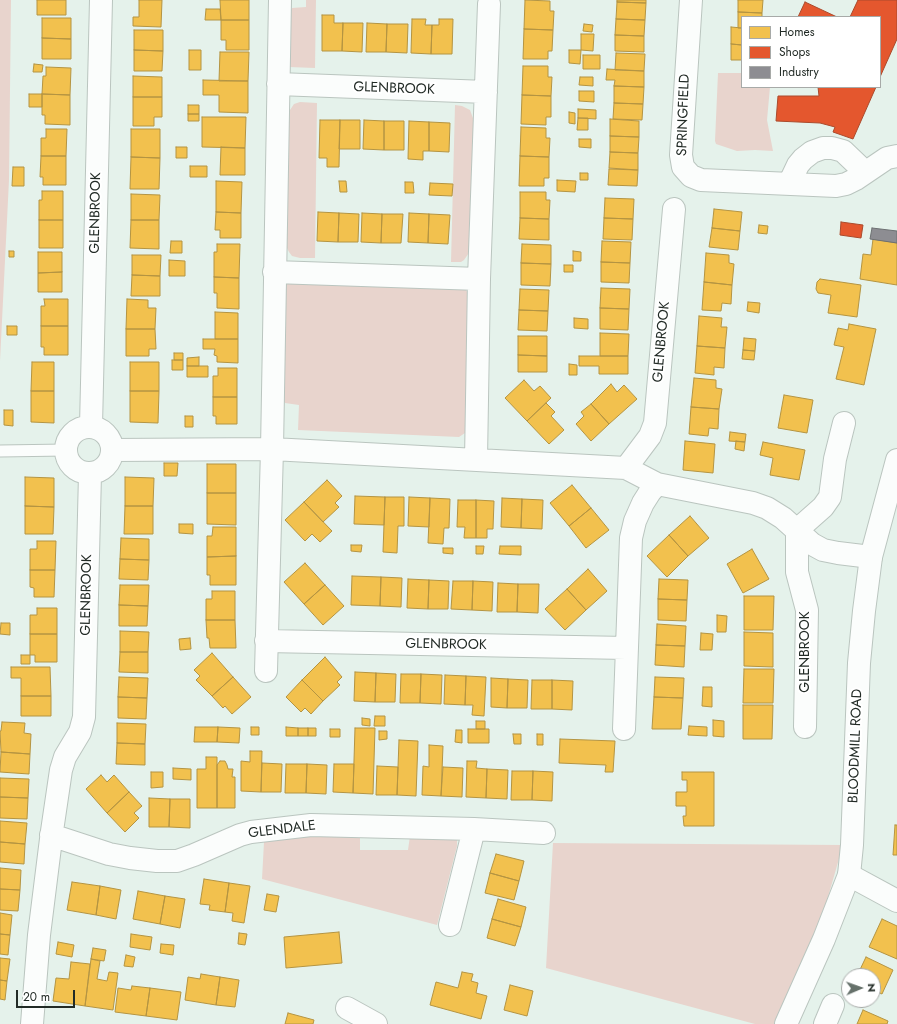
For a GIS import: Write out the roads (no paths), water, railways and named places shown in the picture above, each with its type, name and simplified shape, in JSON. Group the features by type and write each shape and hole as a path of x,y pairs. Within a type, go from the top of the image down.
{"street":[{"name":"GLENBROOK","path":"91,426 101,0"},
{"path":"266,671 272,449 280,0"},
{"name":"SPRINGFIELD","path":"691,0 681,155 683,167 691,176 700,180 836,186 846,184 887,158 897,156"},
{"path":"476,460 489,4"},
{"name":"GLENBROOK","path":"278,84 486,92"},
{"path":"789,184 800,162 812,152 823,148 832,148 843,151 865,172"},
{"name":"GLENBROOK","path":"626,468 650,436 655,423 674,209"},
{"path":"274,272 480,279"},
{"path":"797,530 823,507 830,497 835,459 844,423"},
{"path":"91,426 103,431 108,436 112,443 113,450 112,457 104,469 90,474 76,470 67,458 66,450 67,443 75,431 91,426"},
{"path":"113,450 272,449 626,468 657,484 753,502 767,508 797,530 812,544 823,550 838,554 871,557"},
{"name":"BLOODMILL ROAD","path":"786,1024 824,939 849,875 852,844 859,663 871,557 897,460"},
{"name":"GLENBROOK","path":"51,835 64,759 80,732 84,717 90,474"},
{"path":"624,728 631,538 635,521 643,503 657,484"},
{"name":"GLENBROOK","path":"797,530 797,572 807,610 805,727"},
{"name":"GLENBROOK","path":"266,641 626,648"},
{"name":"GLENDALE","path":"51,835 109,854 130,858 177,861 240,835 251,832 311,825 474,829 544,833"},
{"path":"450,925 474,829"},
{"path":"32,1024 51,835"},
{"path":"849,875 897,901"},
{"path":"347,1008 376,1024"}],"lane":[{"path":"0,451 66,450"}]}
